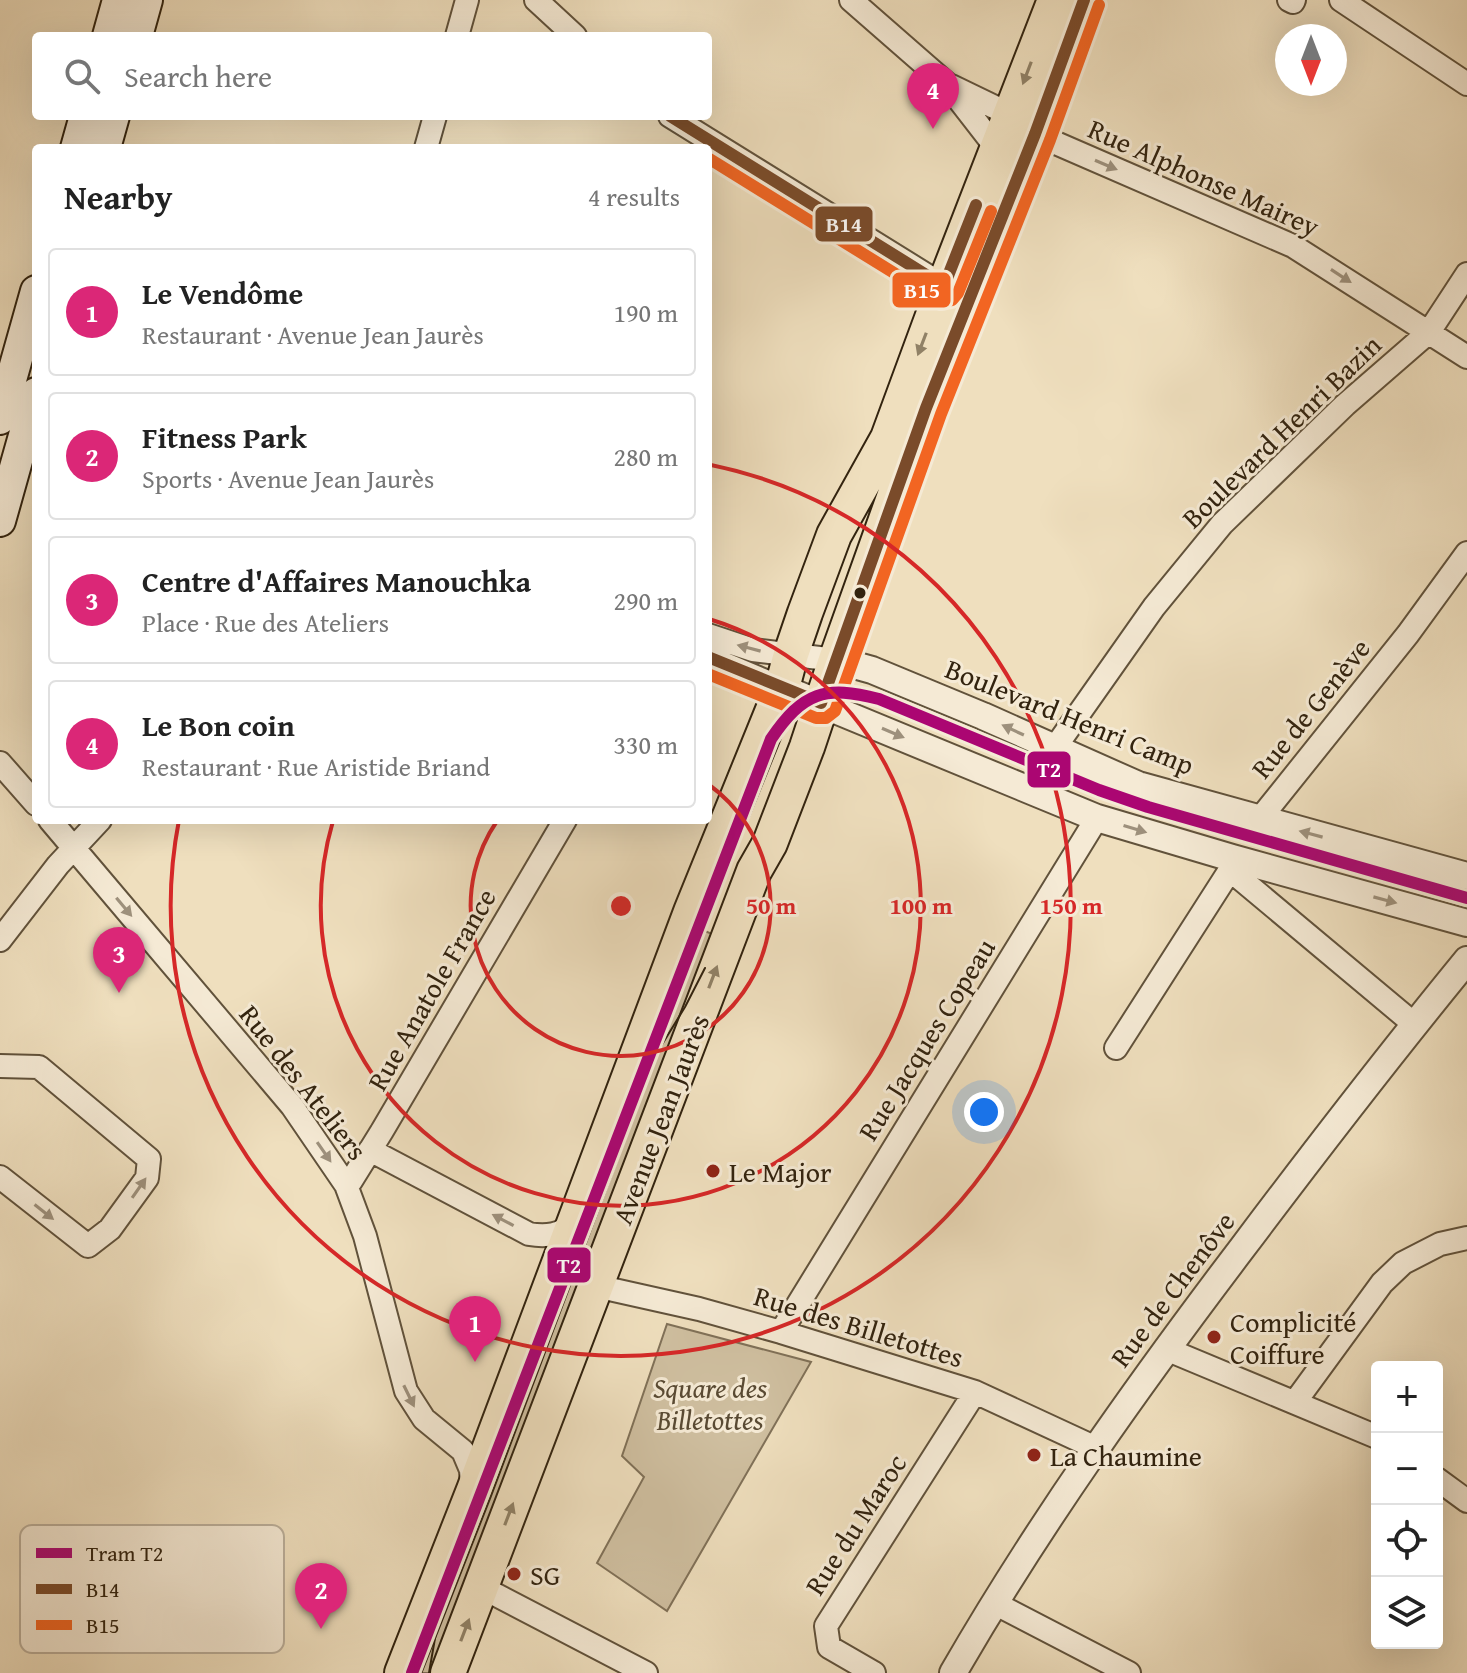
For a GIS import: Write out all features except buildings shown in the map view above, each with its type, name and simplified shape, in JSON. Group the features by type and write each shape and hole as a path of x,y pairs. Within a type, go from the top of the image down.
{"main road":[{"path":"109,32 118,0"},
{"path":"138,32 147,0"},
{"path":"819,650 913,404 1015,183 1023,124 1055,0"},
{"path":"819,650 818,630 888,438 913,404 944,286 998,150 1023,124 1084,0"},
{"path":"77,144 84,120"},
{"path":"106,144 113,120"},
{"path":"0,419 32,305"},
{"path":"0,521 32,407"},
{"name":"Avenue Jean Jaurès","path":"402,1673 470,1502 691,912 782,688 819,650"},
{"name":"Avenue Jean Jaurès","path":"448,1673 754,871 770,843 807,747 821,703 819,650"}],"street":[{"path":"458,32 467,0"},
{"path":"536,0 571,32"},
{"path":"851,0 946,83 998,150"},
{"path":"1341,0 1467,84"},
{"name":"Rue Alphonse Mairey","path":"946,83 1023,124 1293,246 1467,357"},
{"path":"427,144 434,120"},
{"path":"676,120 944,286"},
{"name":"Boulevard Henri Bazin","path":"1054,749 1154,607 1222,524 1345,405 1429,332 1467,274"},
{"name":"Rue de Genève","path":"1259,820 1408,634 1467,553"},
{"path":"712,636 753,650 819,650"},
{"name":"Boulevard Henri Camp","path":"819,650 983,716 1138,785 1467,876"},
{"path":"712,659 1097,818 1231,864 1467,923"},
{"path":"0,763 32,799"},
{"name":"Rue Jacques Copeau","path":"781,1332 1097,818"},
{"name":"Rue des Ateliers","path":"53,824 292,1106 346,1185 365,1236 406,1391 424,1419 467,1458 471,1470 470,1502"},
{"path":"0,940 58,865 96,824"},
{"name":"Rue Anatole France","path":"346,1185 370,1150 563,824"},
{"path":"1231,864 1414,1024"},
{"path":"1116,1048 1231,864"},
{"name":"Rue de Chenôve","path":"953,1673 994,1603 1096,1448 1166,1349 1414,1024 1467,960"},
{"path":"0,1066 39,1067 149,1159 147,1178 110,1229 88,1246 0,1177"},
{"path":"370,1150 529,1234 552,1235 574,1223"},
{"path":"1295,1402 1382,1283 1403,1263 1440,1244 1467,1238"},
{"name":"Rue des Billetottes","path":"596,1286 699,1309 975,1392 1096,1448"},
{"path":"1166,1349 1371,1434"},
{"name":"Rue du Maroc","path":"874,1673 829,1647 826,1626 975,1392"},
{"path":"1443,1483 1467,1501"},
{"path":"481,1587 646,1673"},
{"path":"994,1603 1129,1673"}],"green space":[{"path":"695,927 722,938 440,1673 408,1673"},
{"name":"Square des Billetottes","path":"667,1324 811,1362 667,1611 597,1563 644,1477 622,1456"}],"tram line":[{"name":"T2","path":"412,1673 771,739 805,702 830,693 879,699 1099,790 1148,807 1467,898"},
{"path":"639,1082 705,968"},
{"path":"429,1673 443,1592"}],"transit line":[{"name":"B14","path":"712,659 821,703 926,408 1035,134 1084,0"},
{"name":"B15","path":"712,676 816,718 826,718 835,711 941,414 1050,140 1099,5"},
{"name":"B14","path":"676,120 944,286 976,205"},
{"name":"B15","path":"712,160 941,302 952,300 958,293 991,211"}],"place":[{"name":"Le Bon coin","path":"933,129"},
{"name":"Centre d'Affaires Manouchka","path":"119,993"},
{"name":"Le Major","path":"713,1171"},
{"name":"Complicité Coiffure","path":"1214,1337"},
{"name":"Le Vendôme","path":"475,1362"},
{"name":"La Chaumine","path":"1034,1455"},
{"name":"SG","path":"514,1574"},
{"name":"Fitness Park","path":"321,1629"}]}
